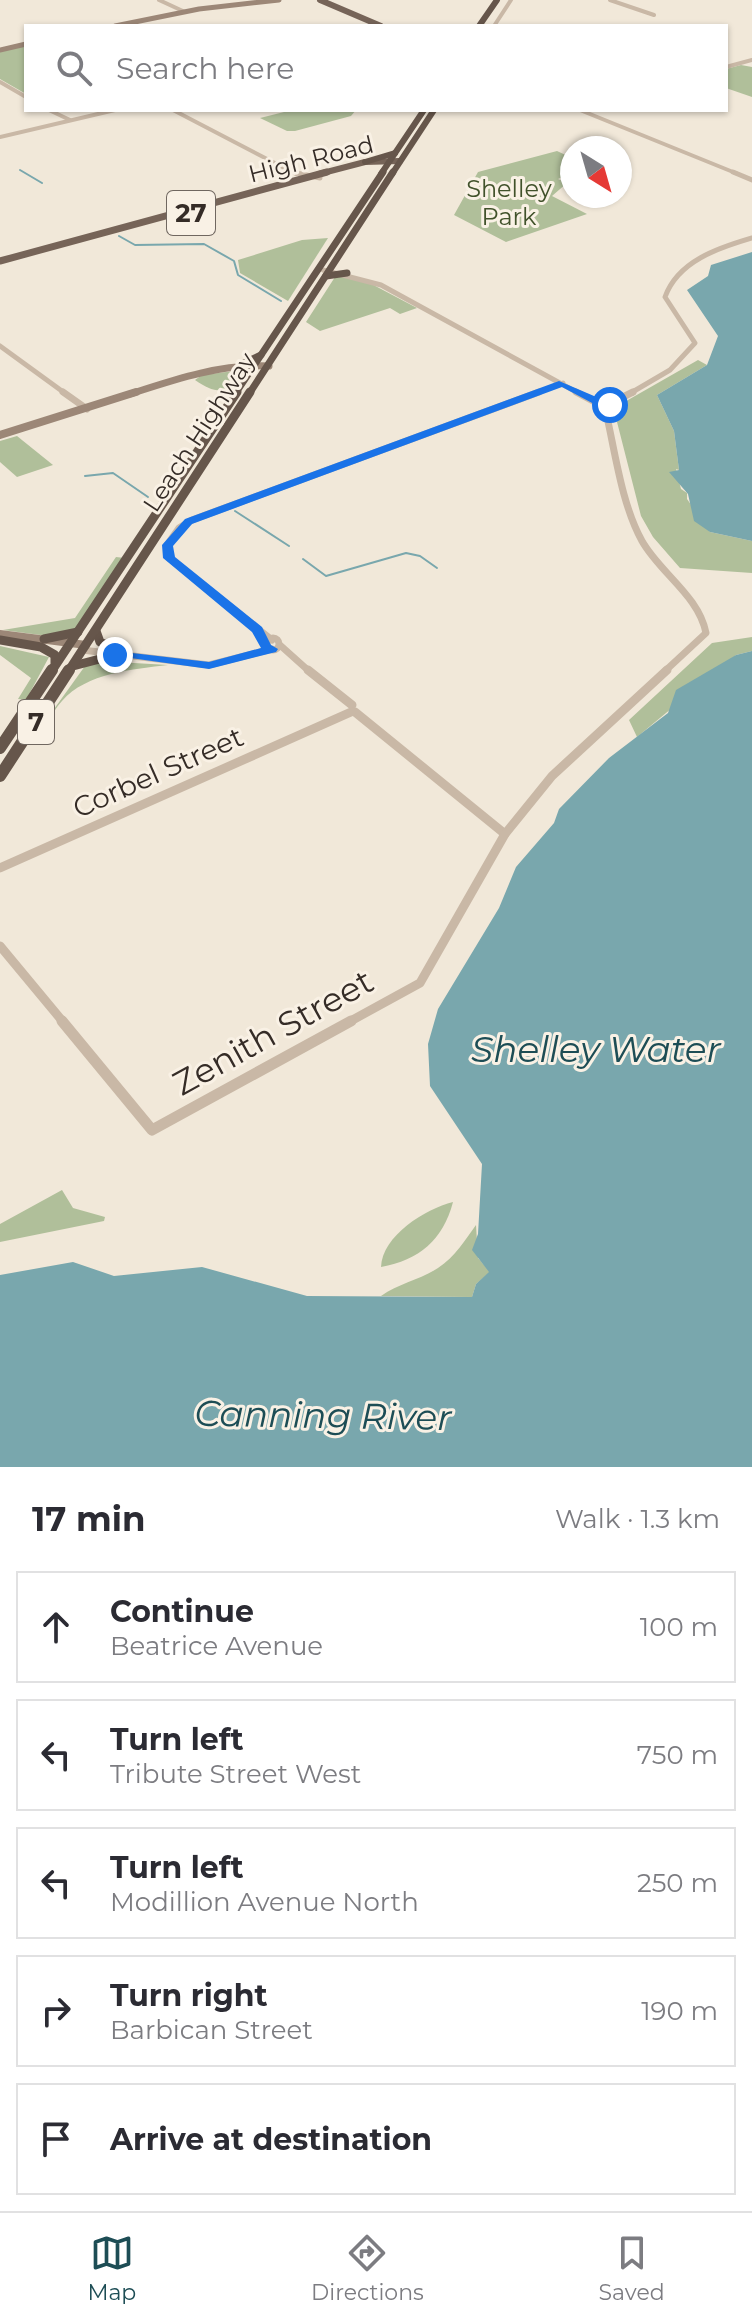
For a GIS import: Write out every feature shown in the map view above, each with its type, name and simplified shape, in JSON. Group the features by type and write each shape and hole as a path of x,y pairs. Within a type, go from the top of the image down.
{"highway":[{"path":"480,24 497,0"},
{"path":"492,24 508,0"},
{"name":"Leach Highway","path":"0,748 241,387 261,366 262,354 383,172 394,162 396,153 423,112"},
{"name":"Leach Highway","path":"0,776 96,631 261,366 337,260 394,162 432,112"},
{"name":"27","path":"364,164 396,153"},
{"path":"364,164 383,172"},
{"path":"337,260 348,272"},
{"path":"329,272 348,272"},
{"path":"241,387 243,375 237,366 262,354"},
{"path":"96,631 100,642 117,653"},
{"path":"44,639 78,632"},
{"path":"0,638 47,649 55,655 55,665"},
{"path":"72,667 117,653"}],"main road":[{"path":"119,24 265,0"},
{"path":"124,24 184,11 279,0"},
{"path":"312,0 366,24"},
{"path":"320,0 376,24"},
{"path":"0,49 24,44"},
{"name":"High Road","path":"0,263 306,177 364,164 394,162"},
{"name":"High Road","path":"0,263 306,177"},
{"path":"0,436 183,376 237,366 261,366"},
{"path":"0,638 44,639 84,648"},
{"path":"0,638 69,645"}],"street":[{"path":"159,0 184,11"},
{"path":"610,0 654,15"},
{"path":"728,66 752,60"},
{"path":"0,82 24,96"},
{"path":"53,112 67,120"},
{"path":"2,136 105,112"},
{"path":"177,112 306,177"},
{"path":"585,112 752,180"},
{"path":"608,407 675,367 693,350 695,343 690,330 665,297 669,285 709,251 752,238"},
{"path":"319,268 329,272"},
{"path":"348,272 381,285 608,407"},
{"path":"0,346 82,408"},
{"path":"561,384 189,521 172,537 166,550 174,562 272,645 505,834 552,776 706,633 703,617 642,541 621,478 608,407"},
{"path":"84,648 209,665 272,645"},
{"name":"Corbel Street","path":"0,868 352,709"},
{"name":"Zenith Street","path":"0,946 152,1130 420,983 505,834"}],"green space":[{"path":"24,46 24,93 0,79 0,51"},
{"path":"741,65 752,67 752,97 728,89 728,68"},
{"path":"284,112 354,112 351,116 295,131 287,131 260,118"},
{"name":"Shelley Park","path":"557,151 560,152 560,189 552,196 560,200 560,208 575,208 587,214 506,242 454,215 478,172"},
{"path":"328,238 288,301 240,273 238,260 302,240"},
{"path":"335,277 364,280 417,308 400,314 390,308 320,331 306,322"},
{"path":"698,360 707,365 657,395 674,431 679,470 676,469 681,489 687,493 687,499 710,532 752,541 752,573 680,568 653,537 641,516 617,422 620,410 628,400"},
{"path":"234,371 242,376 235,388 229,390 214,390 195,380 202,375"},
{"path":"17,436 53,465 17,477 0,462 0,441"},
{"path":"116,557 125,558 75,631 48,636 3,630 75,618"},
{"path":"752,637 752,651 736,655 637,737 629,720 712,643"},
{"path":"0,646 49,657 26,700 18,699 31,678 0,655"},
{"path":"100,661 168,665 111,674 84,684 62,701 31,741 85,666"},
{"path":"62,1190 73,1208 105,1217 104,1221 0,1242 0,1224"},
{"path":"453,1202 443,1227 428,1246 407,1259 381,1267 383,1256 397,1235 418,1217"},
{"path":"476,1225 478,1258 490,1272 476,1284 472,1297 381,1296 444,1264"}],"water":[{"path":"752,252 752,541 710,532 694,521 688,494 669,472 679,470 674,431 657,395 707,365 718,336 687,290 708,276 711,265"},
{"name":"Shelley Water","path":"752,651 752,1467 0,1467 0,1275 73,1262 114,1276 202,1267 307,1296 472,1297 476,1284 489,1272 472,1250 478,1234 482,1164 430,1086 428,1044 438,1009 499,908 516,867 554,823 559,809 609,758 668,713 676,690 736,655"}],"waterway":[{"path":"20,170 42,183"},
{"path":"119,236 135,245 204,244 234,261 238,275 281,301"},
{"path":"85,476 113,473 148,497"},
{"path":"235,511 289,546"},
{"path":"303,559 326,576 406,553 420,556 437,568"}],"route":[{"path":"115,655 209,665 236,661 272,649 266,647 267,642 257,630 167,555 167,545 172,537 189,521 563,383 597,402 610,405"}],"water label":[{"name":"Canning River","path":"323,1415"}]}
